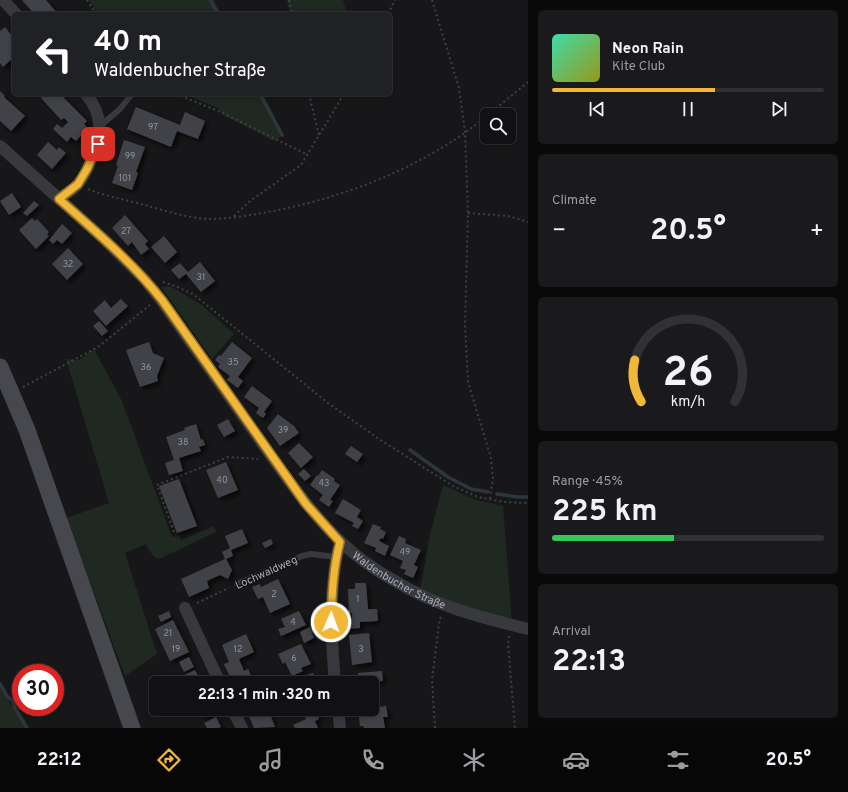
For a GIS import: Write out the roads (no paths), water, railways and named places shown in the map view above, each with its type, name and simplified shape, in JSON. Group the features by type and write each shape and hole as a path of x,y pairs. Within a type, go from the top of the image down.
{"main road":[{"path":"0,367 29,436 132,728"}],"street":[{"path":"3,0 14,12"},
{"path":"59,199 78,184 87,169 98,144 100,126 98,115 87,96"},
{"name":"Waldenbucher Straße","path":"0,146 105,240 146,281 306,504 340,542 369,565 396,582 443,604 510,625 528,629"},
{"path":"335,676 331,622 332,594 336,557 340,542"},
{"path":"185,608 217,676"},
{"path":"236,716 242,728"},
{"path":"339,716 340,728"}],"lane":[{"path":"100,126 110,119 130,96"},
{"name":"Lochwaldweg","path":"237,584 302,556 311,554 336,557"}],"waterway":[{"path":"210,0 217,12"},
{"path":"261,96 282,135"},
{"path":"410,450 448,477 471,489 488,492"},
{"path":"497,494 528,497"},
{"path":"0,684 7,696 13,701 15,708 27,728"}]}
